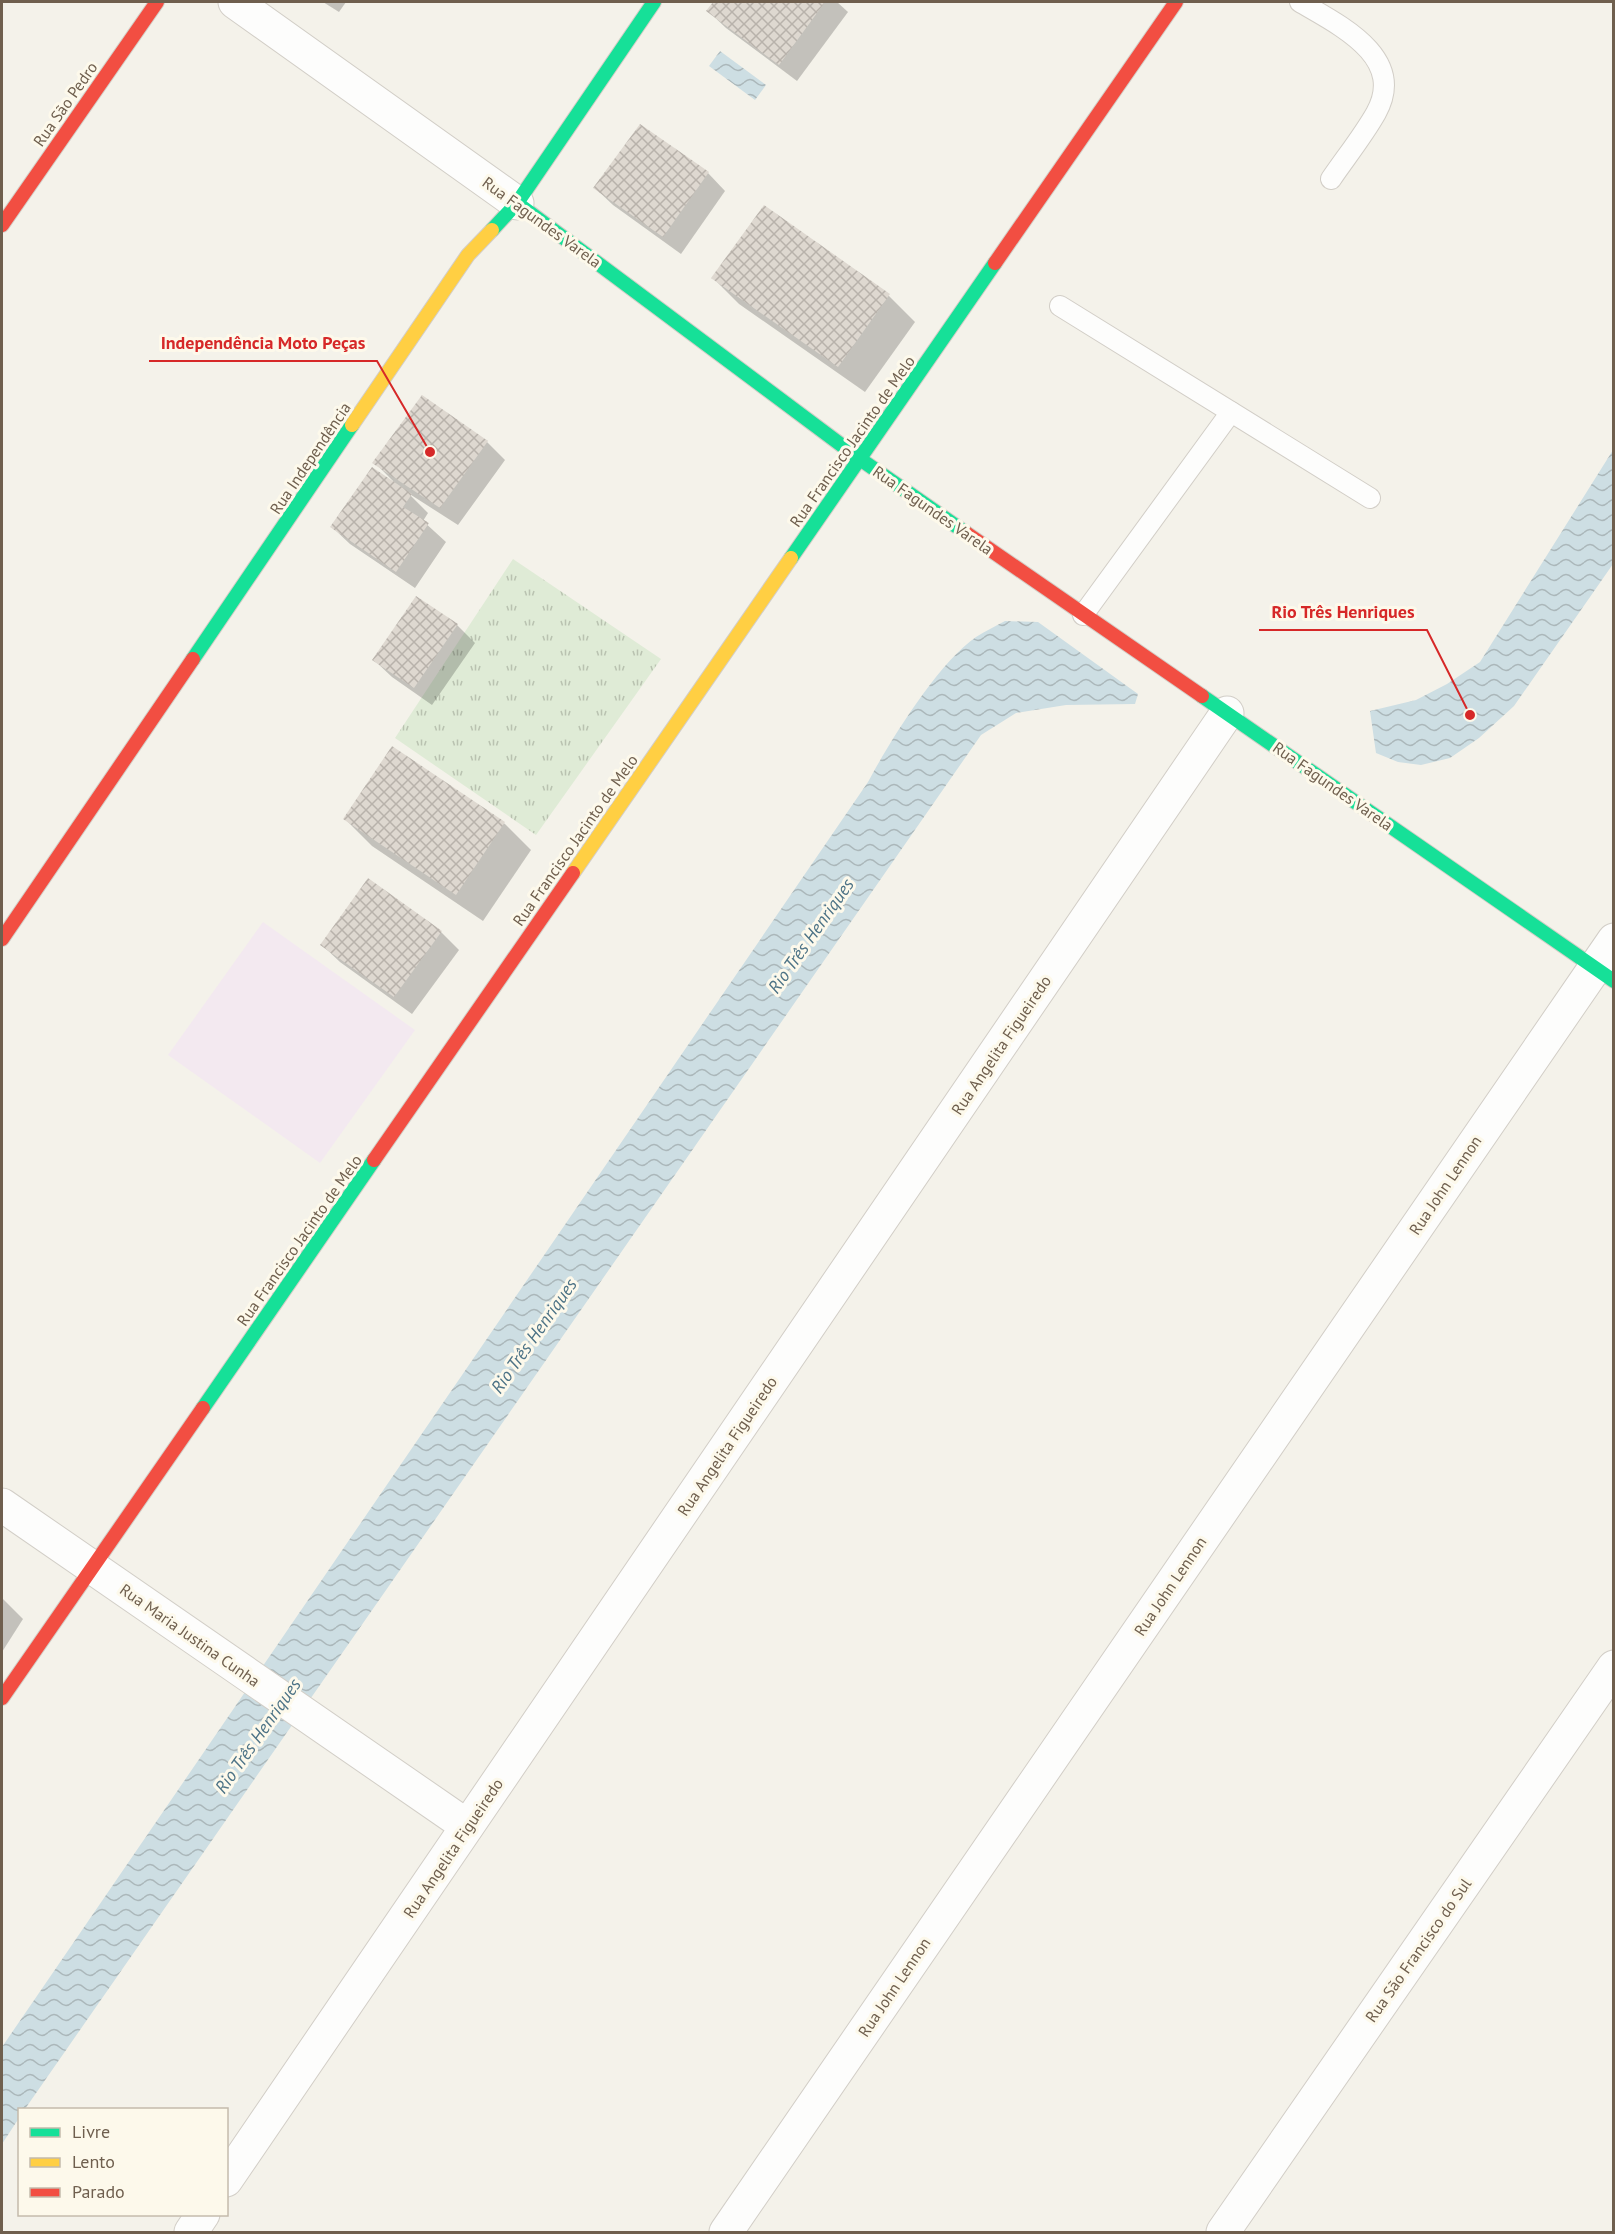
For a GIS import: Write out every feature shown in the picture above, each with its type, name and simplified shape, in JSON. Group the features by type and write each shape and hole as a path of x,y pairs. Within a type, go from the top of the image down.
{"main road":[{"name":"Rua São Pedro","path":"2,225 156,2"},
{"name":"Rua Independência","path":"2,939 468,255 517,203 654,2"},
{"name":"Rua Francisco Jacinto de Melo","path":"2,1698 1176,2"},
{"name":"Rua Fagundes Varela","path":"517,203 860,459 1604,974"}],"street":[{"name":"Rua Fagundes Varela","path":"235,2 517,203"},
{"name":"Rua Angelita Figueiredo","path":"228,2177 1227,713"},
{"name":"Rua John Lennon","path":"726,2232 1604,974 1614,940"},
{"name":"Rua Maria Justina Cunha","path":"2,1505 467,1826"},
{"name":"Rua São Francisco do Sul","path":"1223,2232 1614,1667"},
{"path":"191,2232 202,2216"}],"lane":[{"path":"1300,2 1351,32 1375,55 1384,80 1377,111 1331,179"},
{"path":"1060,306 1370,498"},
{"path":"1083,615 1231,411"}],"shaded area":[{"path":"263,922 415,1030 320,1163 168,1055"}],"green space":[{"path":"513,559 661,659 536,835 395,738"}],"water":[{"path":"720,51 766,85 755,100 709,66"},
{"path":"1613,450 1613,564 1514,706 1479,738 1450,758 1421,765 1398,762 1376,753 1370,711 1416,700 1447,684 1480,662"},
{"path":"1005,621 1038,622 1138,694 1135,704 1066,705 1016,713 981,735 26,2108 18,2108 18,2120 2,2144 2,2047 868,782 916,704 946,665 976,637"}],"building":[{"path":"713,2 825,2 779,65 706,11"},
{"path":"640,124 709,172 663,237 593,188"},
{"path":"764,205 890,294 838,367 711,278"},
{"path":"422,395 488,441 440,508 372,463"},
{"path":"372,467 412,494 403,507 429,523 396,572 330,527"},
{"path":"416,596 458,624 414,688 372,660"},
{"path":"392,746 505,822 456,895 343,819"},
{"path":"368,878 442,931 394,997 320,945"}],"traffic: fast":[{"path":"492,230 517,203 654,2"},
{"path":"517,203 860,459 966,533"},
{"path":"791,558 995,263"},
{"path":"193,659 352,425"},
{"path":"1202,696 1614,981"},
{"path":"203,1408 374,1160"}],"traffic: slow":[{"path":"352,425 468,255 492,230"},
{"path":"573,873 791,558"}],"traffic: jam":[{"path":"2,225 157,2"},
{"path":"995,263 1176,2"},
{"path":"966,533 1202,696"},
{"path":"2,939 193,659"},
{"path":"374,1160 573,873"},
{"path":"2,1698 203,1408"}],"place":[{"name":"Independência Moto Peças","path":"430,452"},
{"name":"Rio Três Henriques","path":"1470,715"}]}
